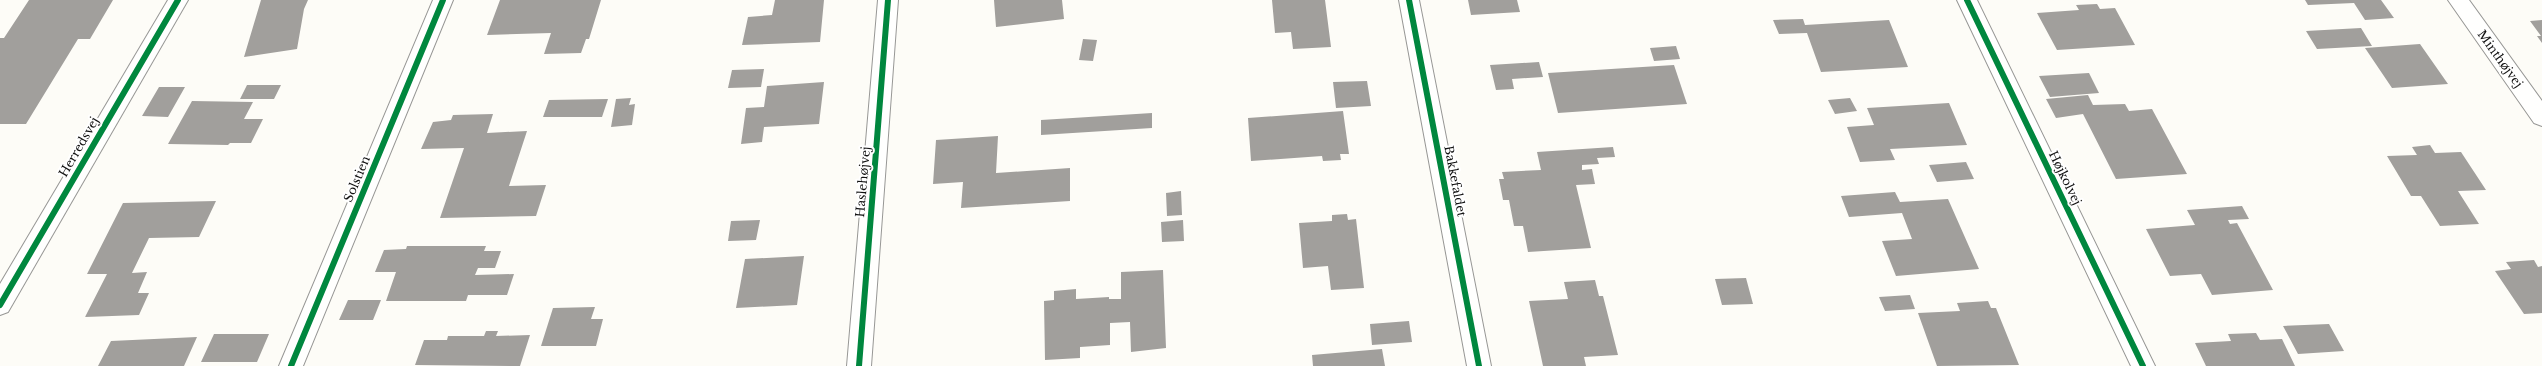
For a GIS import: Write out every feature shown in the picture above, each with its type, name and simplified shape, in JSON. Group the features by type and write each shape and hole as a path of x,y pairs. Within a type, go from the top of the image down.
{"street":[{"name":"Herredsvej","path":"0,305 178,0"},
{"name":"Solstien","path":"291,366 443,0"},
{"name":"Haslehøjvej","path":"859,366 888,0"},
{"name":"Bakkefaldet","path":"1409,0 1479,366"},
{"name":"Højkolvej","path":"1967,0 2143,366"},
{"name":"Minthøjvej","path":"2458,0 2542,117"}],"building":[{"path":"29,0 113,0 90,39 78,39 26,124 0,124 0,38 4,38"},
{"path":"261,0 308,0 304,9 297,49 244,57"},
{"path":"500,0 601,0 589,39 586,39 581,53 544,54 551,33 487,35"},
{"path":"775,0 824,0 820,42 742,45 748,17 772,15"},
{"path":"994,0 1062,0 1064,19 996,27"},
{"path":"1272,0 1325,0 1331,47 1293,49 1291,32 1275,33"},
{"path":"1468,0 1517,0 1520,12 1471,15"},
{"path":"2305,0 2381,0 2394,18 2365,20 2354,3 2308,5"},
{"path":"2097,4 2100,9 2115,8 2135,45 2057,50 2037,13 2079,10 2076,5"},
{"path":"1803,19 1805,25 1889,20 1908,67 1821,72 1807,33 1779,34 1773,20"},
{"path":"2542,20 2542,43 2537,36 2541,36 2530,21"},
{"path":"2361,28 2372,46 2317,49 2306,31"},
{"path":"1083,39 1097,40 1093,61 1079,60"},
{"path":"2420,44 2448,84 2392,88 2365,48"},
{"path":"1676,46 1680,59 1654,61 1650,48"},
{"path":"1539,62 1543,77 1512,79 1514,89 1496,90 1490,65"},
{"path":"1674,65 1687,104 1558,113 1548,73"},
{"path":"764,69 761,87 728,88 732,70"},
{"path":"2089,73 2099,93 2050,97 2039,76"},
{"path":"1367,81 1371,106 1336,108 1333,82"},
{"path":"824,82 819,124 764,127 762,142 741,144 746,108 764,107 767,86"},
{"path":"247,85 281,85 274,99 240,99"},
{"path":"159,87 185,87 168,117 142,116"},
{"path":"2088,95 2093,105 2125,104 2129,111 2152,109 2187,174 2116,179 2083,114 2056,118 2046,99"},
{"path":"631,98 629,105 635,104 632,125 611,127 616,99"},
{"path":"1850,98 1857,111 1835,114 1828,100"},
{"path":"608,99 602,117 543,117 549,100"},
{"path":"192,101 253,102 244,119 263,119 251,143 230,143 228,145 168,144"},
{"path":"1949,103 1967,145 1890,149 1895,160 1860,162 1847,127 1874,125 1867,108"},
{"path":"1343,111 1349,154 1340,154 1341,160 1323,161 1322,156 1251,161 1248,118"},
{"path":"1152,113 1152,128 1041,135 1041,120"},
{"path":"493,114 487,133 527,131 509,186 546,185 536,216 440,218 464,148 421,149 433,122 451,120 453,115"},
{"path":"998,136 996,173 1070,168 1070,201 961,208 963,182 933,184 936,140"},
{"path":"2430,145 2435,153 2461,152 2486,190 2458,191 2479,224 2440,226 2421,196 2411,196 2387,156 2417,155 2412,147"},
{"path":"1613,147 1615,157 1597,158 1599,164 1582,165 1582,170 1592,169 1595,184 1576,185 1591,248 1528,252 1523,226 1514,226 1509,200 1503,200 1499,179 1504,179 1502,172 1541,170 1537,152"},
{"path":"1966,162 1974,179 1937,182 1929,165"},
{"path":"1181,191 1182,215 1167,216 1166,193"},
{"path":"1895,192 1900,202 1948,199 1979,269 1896,276 1882,241 1912,239 1902,213 1849,217 1841,196"},
{"path":"216,201 199,237 149,238 132,273 147,272 138,293 149,293 139,315 85,317 107,274 87,274 123,203"},
{"path":"2242,206 2249,219 2228,220 2230,224 2237,223 2273,290 2212,295 2201,274 2170,276 2146,229 2195,225 2187,210"},
{"path":"1347,214 1348,220 1356,219 1364,288 1331,290 1328,266 1303,268 1299,223 1332,221 1332,215"},
{"path":"760,220 756,240 728,241 731,221"},
{"path":"1183,220 1184,241 1162,242 1161,222"},
{"path":"407,246 486,246 484,251 501,251 495,268 478,268 475,275 514,274 507,295 468,295 466,301 386,301 396,272 375,272 384,250 406,249"},
{"path":"804,256 797,305 736,308 745,259"},
{"path":"2534,260 2538,267 2542,266 2542,313 2524,314 2495,271 2511,269 2506,262"},
{"path":"1163,270 1166,348 1131,352 1130,322 1110,323 1110,345 1080,347 1080,358 1045,360 1044,301 1054,300 1054,291 1076,289 1076,299 1109,297 1109,299 1121,299 1121,272"},
{"path":"1746,278 1753,304 1722,305 1715,279"},
{"path":"1595,280 1599,296 1603,296 1618,355 1584,357 1586,366 1543,366 1529,301 1568,299 1564,282"},
{"path":"1910,295 1915,309 1885,311 1879,297"},
{"path":"348,300 381,300 373,320 339,320"},
{"path":"1988,301 1991,308 1996,308 2019,365 1937,366 1918,313 1960,311 1957,303"},
{"path":"595,307 591,319 603,319 596,346 541,346 553,308"},
{"path":"1409,321 1412,342 1372,345 1370,324"},
{"path":"2329,324 2344,351 2298,354 2283,326"},
{"path":"486,331 498,331 496,336 530,335 520,366 415,365 424,340 447,340 448,336 484,336"},
{"path":"2256,333 2260,340 2282,339 2295,366 2206,366 2195,343 2231,341 2228,334"},
{"path":"214,334 269,334 257,362 201,362"},
{"path":"197,337 184,366 98,366 111,341"},
{"path":"1382,349 1385,366 1313,366 1312,355"}],"cycle path":[{"path":"0,305 178,0"},
{"path":"291,366 443,0"},
{"path":"859,366 888,0"},
{"path":"1409,0 1479,366"},
{"path":"1967,0 2143,366"}]}
